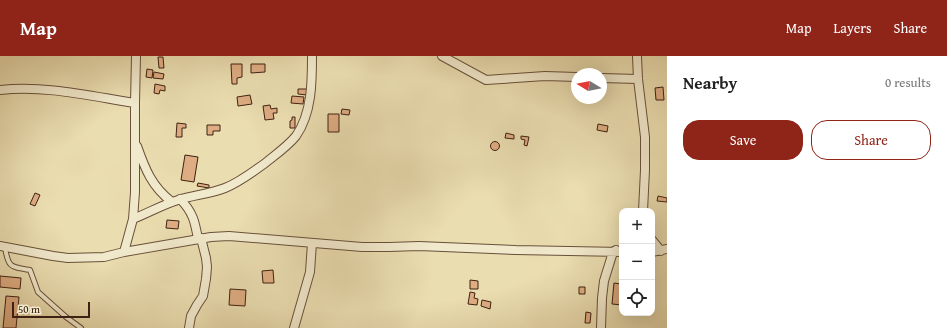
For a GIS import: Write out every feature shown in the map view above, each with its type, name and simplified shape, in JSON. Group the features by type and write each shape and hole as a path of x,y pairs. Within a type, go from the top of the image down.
{"street":[{"path":"124,252 133,219 135,192 136,56"},
{"path":"133,219 176,201 233,185 278,153 296,135 306,115 311,80 312,56"},
{"path":"442,56 486,80 545,76 571,77"},
{"path":"637,56 638,79 645,137 643,208"},
{"path":"607,78 638,79"},
{"path":"0,90 53,90 135,103"},
{"path":"135,140 142,159 158,190 186,206 192,214 206,258 206,279 203,296 191,316 189,328"},
{"path":"2,247 68,258 104,257 199,239 230,236 362,247 430,246 516,250 619,252"},
{"path":"294,328 310,272 312,243"},
{"path":"601,328 604,281 613,252 619,248"}],"lane":[{"path":"2,247 8,263 16,269 30,270 38,292 81,328"}],"building":[{"path":"158,57 163,57 164,68 159,68"},
{"path":"231,64 242,64 242,77 237,78 237,84 232,84"},
{"path":"251,64 265,64 265,72 251,73"},
{"path":"147,69 153,70 152,78 146,77"},
{"path":"154,72 164,74 163,79 153,78"},
{"path":"155,84 165,86 165,91 160,90 159,94 154,93"},
{"path":"663,87 664,100 656,100 655,88"},
{"path":"298,89 307,89 307,95 298,94"},
{"path":"250,95 252,104 238,106 237,97"},
{"path":"292,96 304,97 303,104 291,103"},
{"path":"270,105 271,109 277,108 277,113 273,113 274,119 265,120 263,106"},
{"path":"342,109 350,110 349,115 341,114"},
{"path":"328,114 339,114 339,132 328,132"},
{"path":"292,117 295,117 295,128 290,128 290,121 292,120"},
{"path":"177,123 186,124 186,128 182,128 182,137 176,137"},
{"path":"598,124 608,126 607,132 597,130"},
{"path":"207,125 220,125 220,131 213,131 213,135 207,135"},
{"path":"506,133 514,135 514,139 505,138"},
{"path":"521,136 529,137 527,146 524,145 525,140 521,139"},
{"path":"493,142 497,142 499,146 497,150 493,150 491,148 491,144"},
{"path":"185,155 198,157 194,182 181,180"},
{"path":"198,183 209,185 209,188 197,186"},
{"path":"35,193 40,195 35,206 30,204"},
{"path":"658,196 667,198 667,202 657,201"},
{"path":"167,220 179,221 178,229 166,228"},
{"path":"273,270 274,283 263,283 262,271"},
{"path":"0,276 21,278 20,289 0,287"},
{"path":"470,280 478,281 478,289 470,289"},
{"path":"614,283 619,284 619,305 612,304"},
{"path":"579,287 585,287 585,294 579,294"},
{"path":"230,289 246,290 245,306 229,305"},
{"path":"470,292 475,293 474,298 478,299 477,305 468,304"},
{"path":"6,296 19,297 16,328 3,328"},
{"path":"482,300 491,302 490,309 481,306"},
{"path":"586,312 591,313 590,323 585,323"}]}
